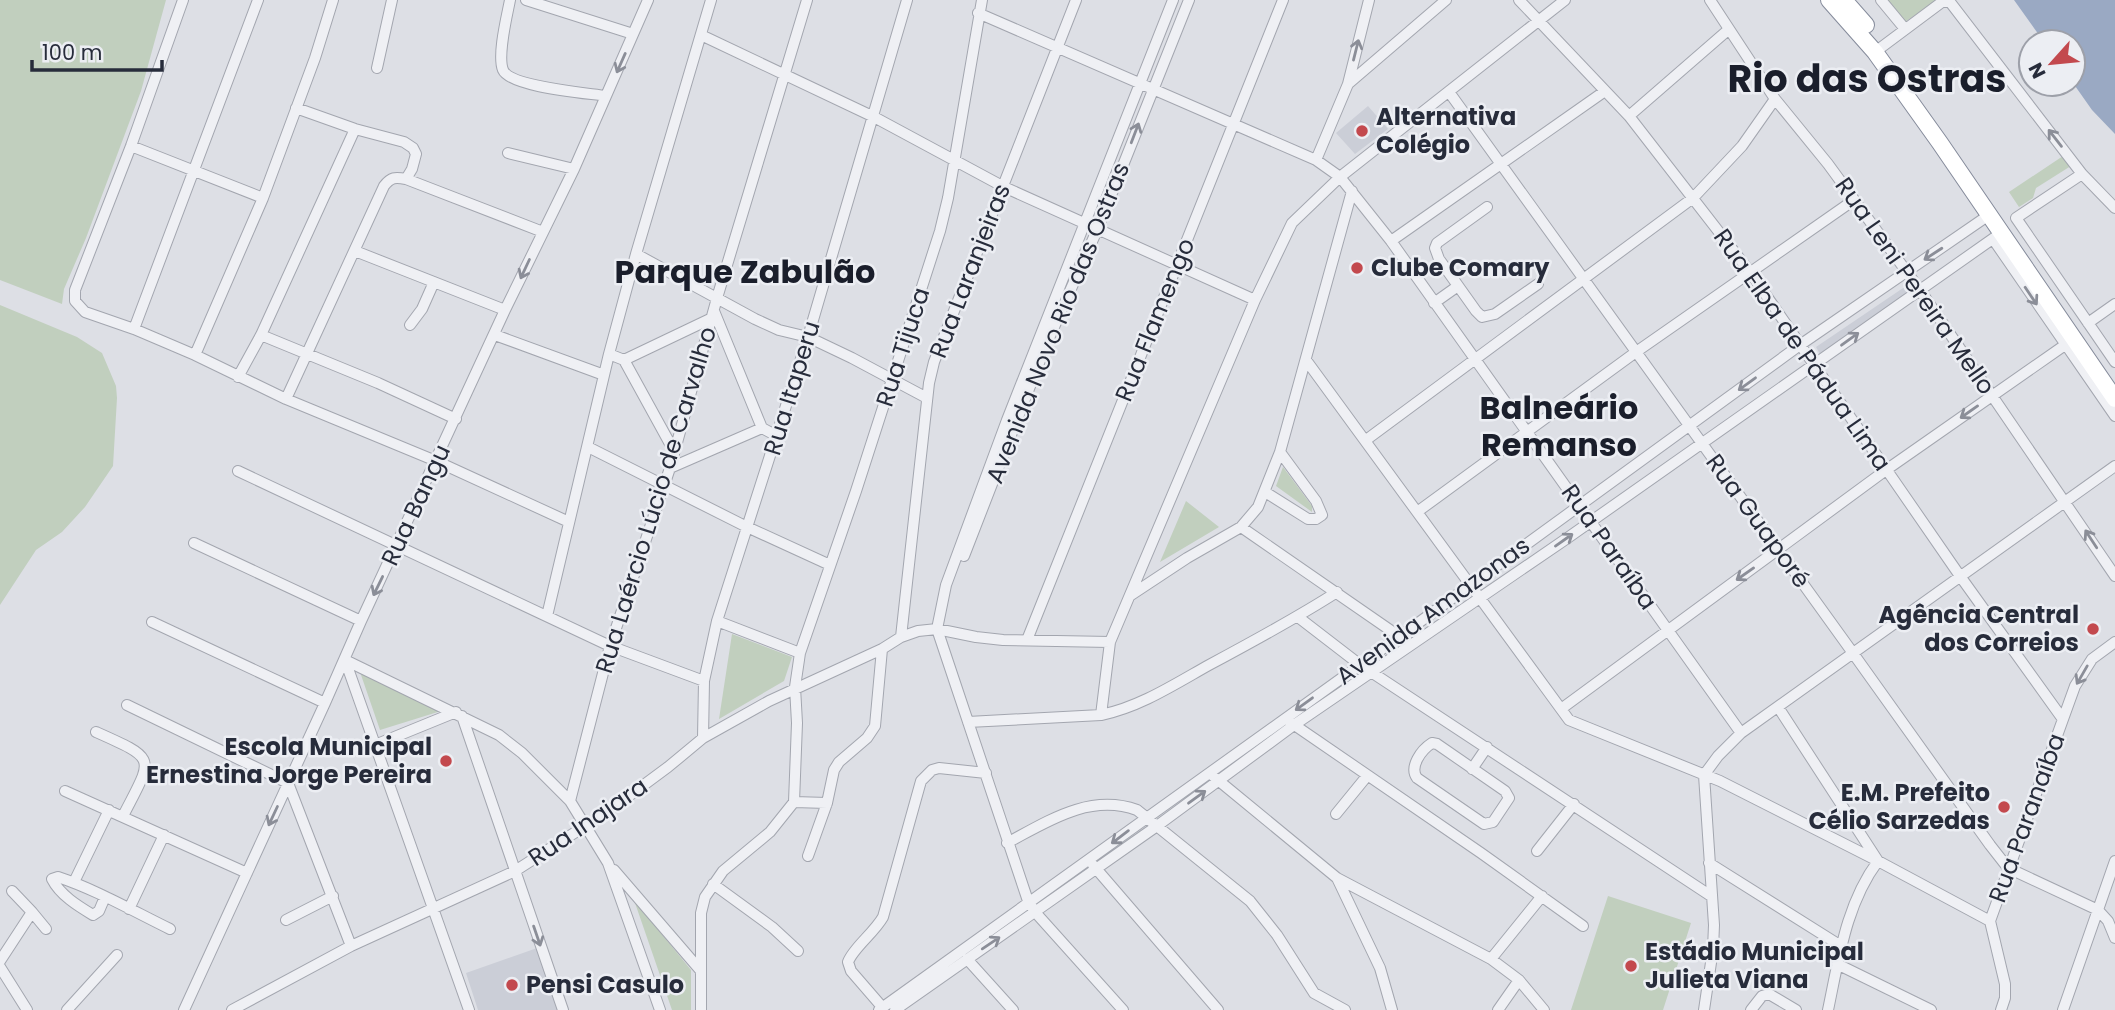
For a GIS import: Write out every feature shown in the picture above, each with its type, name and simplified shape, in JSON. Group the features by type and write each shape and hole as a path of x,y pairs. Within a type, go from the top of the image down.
{"highway":[{"path":"1829,0 1879,48 1989,215 1997,236 2115,399"},
{"path":"1845,0 2115,383"}],"street":[{"path":"183,0 131,146 75,290 75,302 85,312 195,355 286,399 436,461 569,522"},
{"path":"134,329 258,0"},
{"path":"195,355 263,198 315,58 333,0"},
{"path":"377,68 392,0"},
{"path":"510,0 501,58 503,70 508,77 540,86 606,96"},
{"path":"526,0 548,3 634,34"},
{"name":"Rua Bangu","path":"184,1010 505,310 574,169 648,0"},
{"path":"547,617 609,354 711,0"},
{"name":"Rua Laércio Lúcio de Carvalho","path":"570,801 611,646 670,468 712,315 807,0"},
{"name":"Rua Itaperu","path":"704,738 704,681 716,621 808,337 907,0"},
{"name":"Rua Tijuca","path":"794,802 797,723 795,687 800,653 940,231 982,0"},
{"name":"Rua Laranjeiras","path":"901,637 927,398 940,341 1004,187 1076,0"},
{"name":"Avenida Novo Rio das Ostras","path":"1123,1010 1028,901 968,722 941,630 946,585 1025,373 1173,0"},
{"name":"Avenida Novo Rio das Ostras","path":"941,630 950,592 1046,345 1098,229 1189,0"},
{"name":"Rua Flamengo","path":"1027,640 1283,0"},
{"path":"1316,160 1348,84 1369,0"},
{"path":"1348,84 1447,0"},
{"name":"Rua Elba de Pádua Lima","path":"1519,0 1629,116 1750,272 1960,576 2062,718"},
{"path":"1101,715 1110,642 1255,300 1292,223 1340,177 1565,0"},
{"name":"Rua Leni Pereira Mello","path":"1710,0 1775,99 1920,290 2115,576"},
{"path":"1881,0 1905,29"},
{"path":"1879,48 1947,1 2081,174 2115,208"},
{"name":"Rua Paraíba","path":"978,13 1316,160 1340,177 1391,240 1741,733"},
{"path":"1629,116 1728,30"},
{"path":"701,35 874,117 1004,187 1255,300"},
{"path":"1391,240 1605,91"},
{"name":"Rua Guaporé","path":"1449,92 2008,868 2098,910"},
{"path":"1366,440 1693,198 1742,146 1775,99"},
{"path":"296,108 355,129 404,142 416,153 406,179"},
{"path":"238,377 261,335 355,129"},
{"path":"131,146 263,198"},
{"path":"508,153 574,169"},
{"path":"2081,174 2017,218 2115,362"},
{"path":"286,399 389,180 395,177 406,179 543,232"},
{"path":"1131,595 1241,527 1258,507 1280,452 1352,191"},
{"path":"1417,512 1526,430 1854,200"},
{"path":"1487,207 1437,243 1435,248 1439,259 1482,317 1503,309 1538,284"},
{"name":"Avenida Amazonas","path":"899,1006 1028,901 1157,826 1218,781 1360,664 1800,345 1989,215"},
{"path":"1997,236 2065,345 2115,416"},
{"name":"Avenida Amazonas","path":"881,1009 899,1006 1035,912 1147,817 1209,772 1373,673 1997,236"},
{"path":"355,251 505,310"},
{"path":"636,254 779,330 808,337 927,398"},
{"path":"410,325 422,309 434,282"},
{"path":"1434,303 1458,286"},
{"path":"2088,323 2115,304"},
{"path":"624,360 712,315 762,428 777,436"},
{"path":"261,335 456,419"},
{"path":"495,335 604,375"},
{"path":"1561,709 1886,470 2065,345"},
{"path":"609,354 624,360 674,451"},
{"path":"1306,360 1569,720 1704,775 1878,861 1990,921"},
{"path":"670,468 762,428"},
{"path":"588,447 747,527 830,565"},
{"path":"1265,492 1308,519 1316,519 1322,515 1316,501 1280,452"},
{"path":"1704,1010 1713,949 1704,775 1718,756 1741,733 2115,467"},
{"path":"238,471 611,646 704,681"},
{"path":"1241,527 1410,645"},
{"path":"194,543 361,621"},
{"path":"968,722 1101,715 1121,711 1298,617 1337,592"},
{"path":"1298,617 1373,673 1711,896"},
{"path":"716,621 800,653"},
{"path":"152,622 326,704"},
{"path":"941,630 976,637 1110,642"},
{"name":"Rua Inajara","path":"232,1010 351,946 515,871 585,827 704,738 795,687 882,649 901,637 918,631 941,630"},
{"name":"Rua Paranaíba","path":"2001,1010 2005,998 2005,984 1990,921 2062,718 2083,671 2092,659 2115,642"},
{"path":"808,856 827,803 834,770 839,762 867,738 875,726 882,649"},
{"path":"345,660 499,735 522,753 570,801 608,863 701,971"},
{"path":"345,660 469,1010"},
{"path":"127,705 288,783 351,946"},
{"path":"1778,707 1878,861"},
{"path":"375,745 459,714"},
{"path":"459,714 564,1010"},
{"path":"1289,722 1583,926"},
{"path":"96,732 132,748 144,757 145,773 123,816"},
{"path":"1432,743 1472,769 1508,794 1507,802 1489,824 1483,824 1417,778 1413,772 1413,767 1432,743"},
{"path":"1472,769 1487,747"},
{"path":"881,1009 851,971 848,962 850,955 876,929 883,917 918,788 926,774 939,768 986,773"},
{"path":"1209,772 1337,878 1491,959 1519,980 1544,1010"},
{"path":"1336,814 1367,776"},
{"path":"65,791 247,873"},
{"path":"701,1010 701,913 705,897 713,884 743,852 782,819 794,802 827,803"},
{"path":"1537,850 1574,804"},
{"path":"1007,843 1061,814 1081,807 1125,806 1137,810 1250,901 1270,925 1314,993 1345,1010"},
{"path":"74,882 109,810"},
{"path":"130,909 164,835"},
{"path":"1828,1010 1841,946 1856,896 1878,861"},
{"path":"2063,1010 2115,861"},
{"path":"608,863 660,1010"},
{"path":"1709,863 1841,946"},
{"path":"1093,864 1218,1010"},
{"path":"105,897 99,911 93,915 74,903 52,879 58,877 74,882 130,909 170,929"},
{"path":"1337,878 1380,968 1392,1010"},
{"path":"713,884 772,927 797,951"},
{"path":"12,891 46,929"},
{"path":"286,920 333,896"},
{"path":"1491,959 1542,896"},
{"path":"2098,910 2108,921 2115,938"},
{"path":"0,961 32,912"},
{"path":"67,1010 117,955"},
{"path":"967,959 1013,1010"},
{"path":"1837,964 1931,1010"},
{"path":"0,967 27,1010"},
{"path":"1498,1010 1519,980"},
{"path":"1751,1010 1762,996 1769,994 1796,1010"}],"shaded area":[{"name":"Alternativa Colégio","path":"1368,106 1388,129 1355,154 1336,133"},
{"path":"1909,284 1913,292 1821,356 1816,347"},
{"name":"Pensi Casulo","path":"540,947 562,1010 478,1010 466,973"}],"green space":[{"path":"0,0 166,0 141,91 64,289 62,304 0,280"},
{"path":"1887,0 1937,0 1905,22"},
{"path":"2066,154 2074,164 2036,188 2033,198 2019,207 2009,192"},
{"path":"0,305 77,337 102,353 116,386 117,398 113,466 85,507 62,532 36,550 0,605"},
{"path":"1283,467 1312,506 1312,512 1276,486"},
{"path":"1186,501 1219,527 1160,562"},
{"path":"732,634 792,657 784,681 719,719"},
{"path":"360,672 441,711 380,730"},
{"name":"Estádio Municipal Julieta Viana","path":"1608,896 1691,923 1663,1010 1571,1010"},
{"path":"634,900 691,970 691,1010 672,1010"}],"water":[{"path":"2014,0 2115,0 2115,134 2084,98 2087,98 2087,28 2034,28"}],"place":[{"name":"Alternativa Colégio","path":"1362,131"},
{"name":"Clube Comary","path":"1357,268"},
{"name":"Agência Central dos Correios","path":"2093,629"},
{"name":"Escola Municipal Ernestina Jorge Pereira","path":"446,761"},
{"name":"E.M. Prefeito Célio Sarzedas","path":"2004,807"},
{"name":"Estádio Municipal Julieta Viana","path":"1631,966"},
{"name":"Pensi Casulo","path":"512,985"}],"district":[{"name":"Rio das Ostras","path":"1867,79"},
{"name":"Parque Zabulão","path":"745,272"},
{"name":"Balneário Remanso","path":"1559,426"}]}
